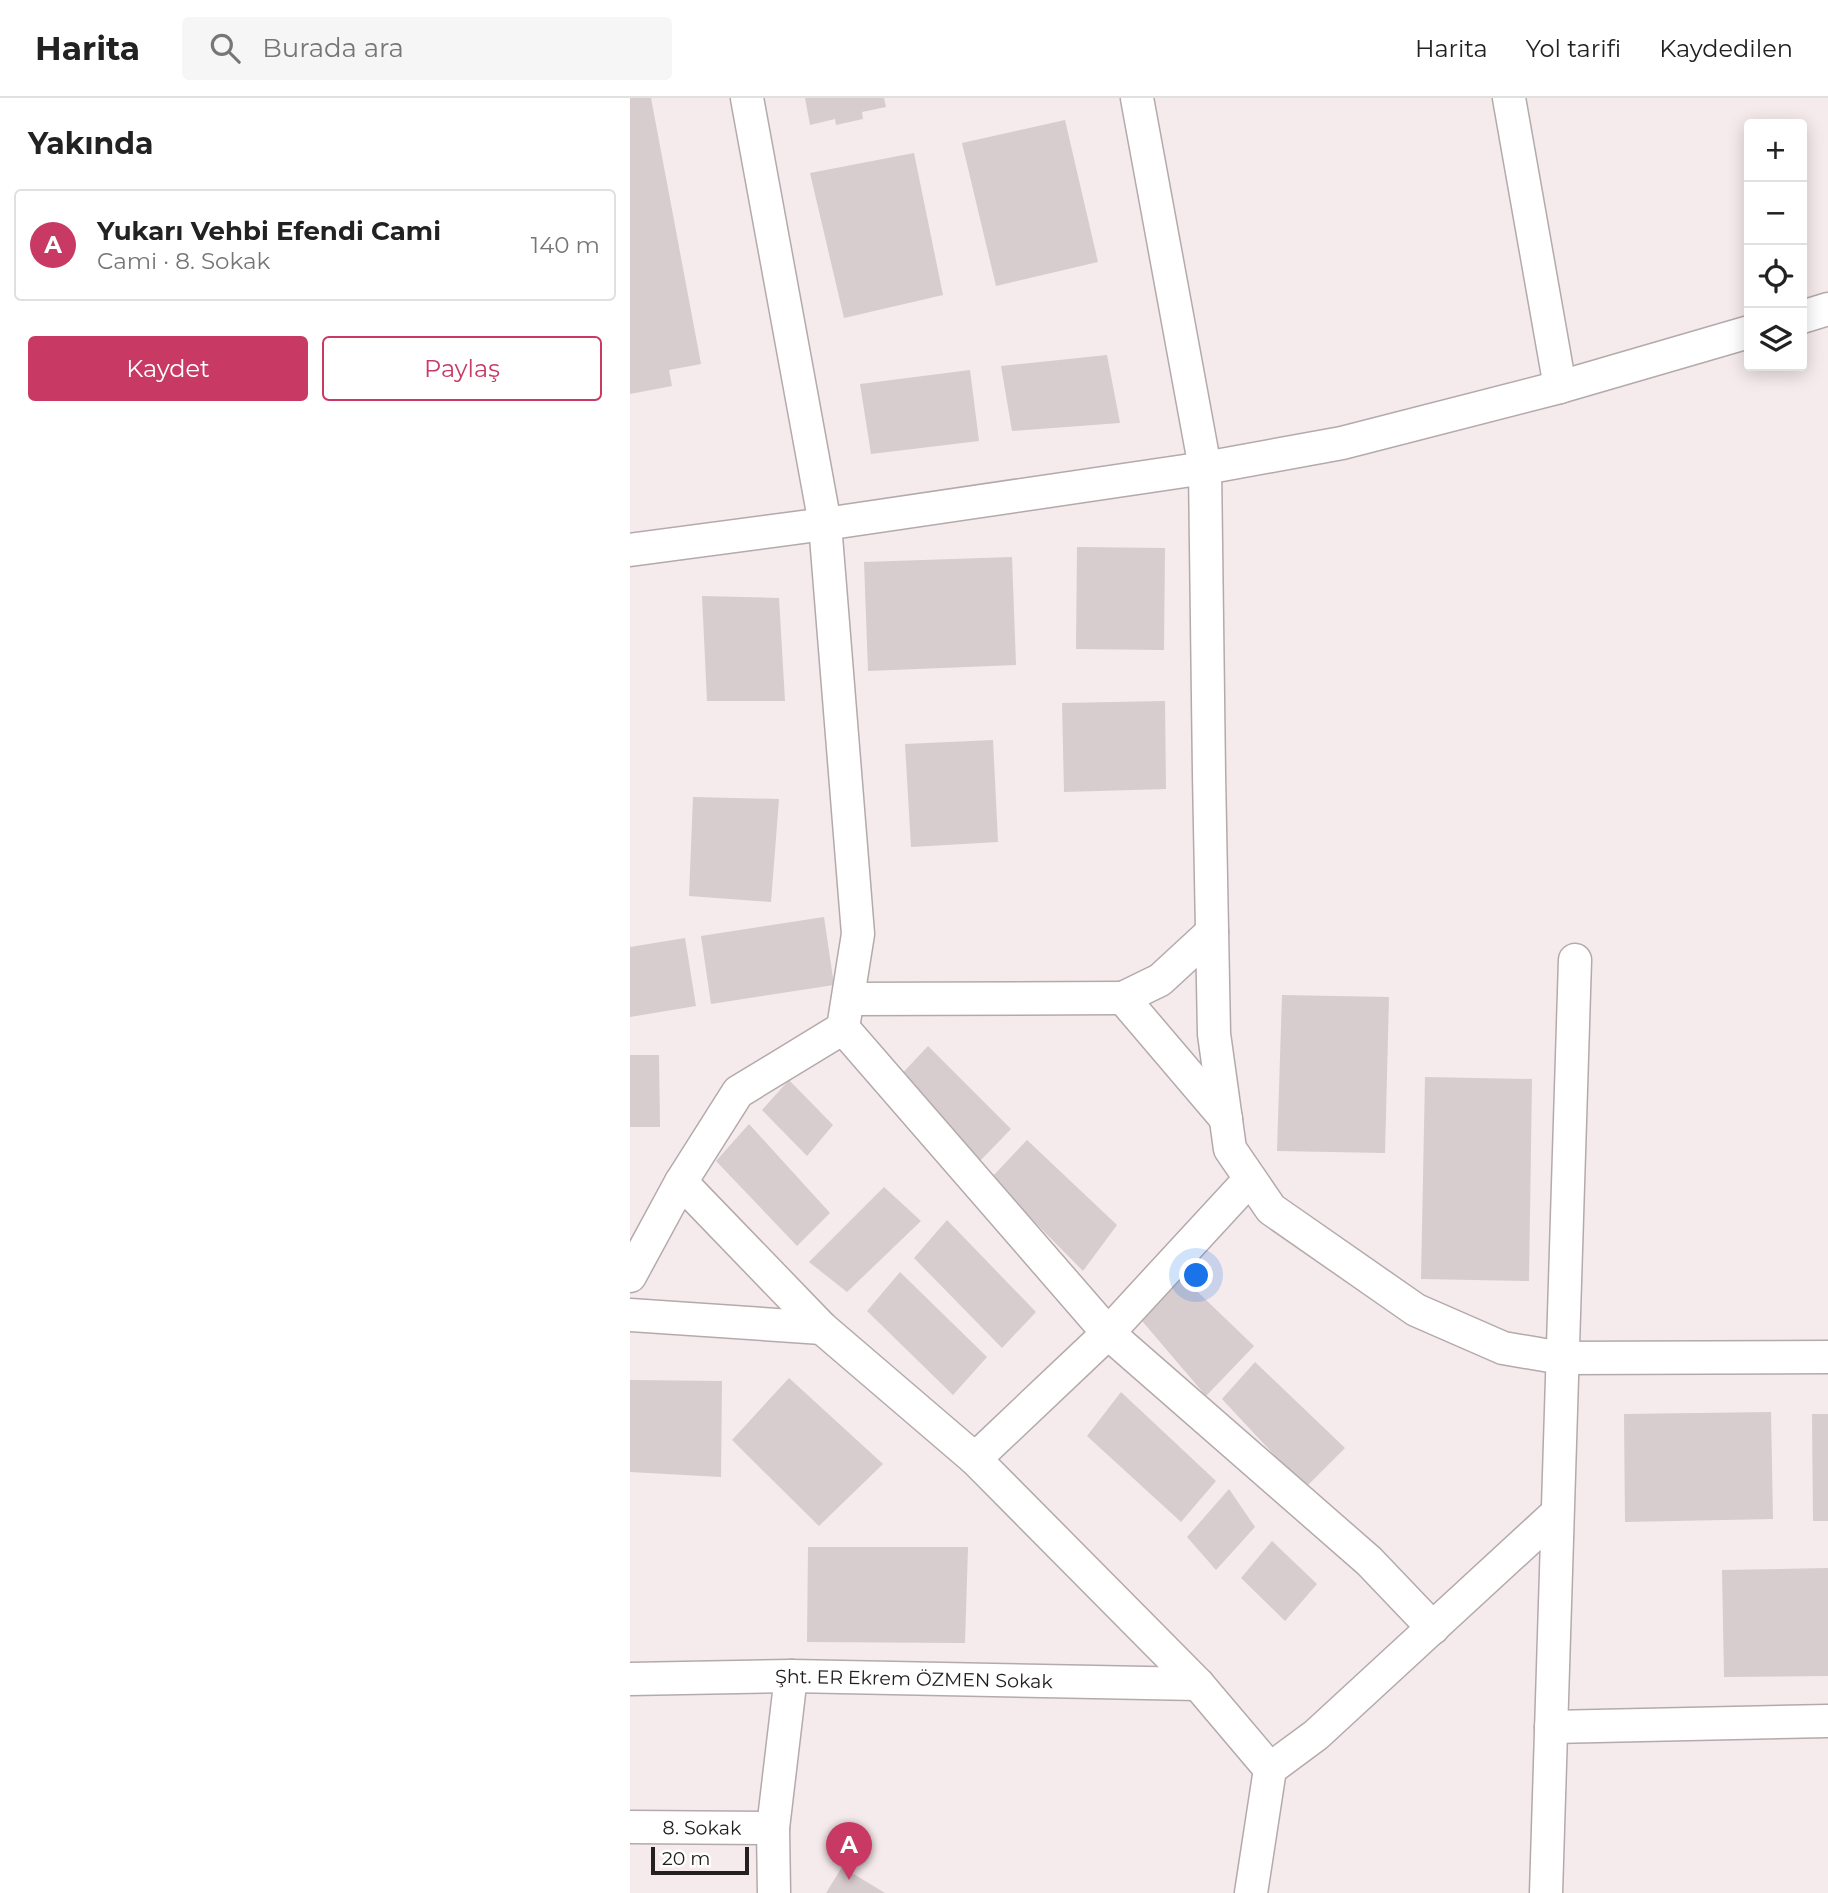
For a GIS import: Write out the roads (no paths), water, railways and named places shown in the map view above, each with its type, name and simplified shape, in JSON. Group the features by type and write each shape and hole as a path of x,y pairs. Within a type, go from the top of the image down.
{"street":[{"path":"747,98 825,524 859,934 845,1014 1108,1333 1369,1560 1433,1628"},
{"path":"1137,98 1205,468 1214,1034 1230,1149 1271,1209 1416,1310 1503,1348 1562,1358 1828,1357"},
{"path":"1509,98 1560,387"},
{"path":"1807,315 1828,309"},
{"path":"630,550 1205,468 1342,443 1560,387 1744,333"},
{"path":"630,1276 681,1182 738,1092 845,1014 1123,998 1160,980 1212,932"},
{"path":"1546,1893 1574,960"},
{"path":"1123,998 1226,1119"},
{"path":"975,1460 1108,1333 1250,1179"},
{"path":"681,1182 821,1328 975,1460 1198,1684 1270,1769"},
{"path":"630,1315 821,1328"},
{"path":"1251,1893 1270,1769 1316,1735 1557,1513"},
{"path":"774,1893 773,1828 791,1676"},
{"name":"Şht. ER Ekrem ÖZMEN Sokak","path":"630,1679 791,1676 1198,1684"},
{"path":"1551,1727 1828,1721"},
{"name":"8. Sokak","path":"630,1827 773,1828"}],"place":[{"name":"Yukarı Vehbi Efendi Cami","path":"849,1880"}]}
